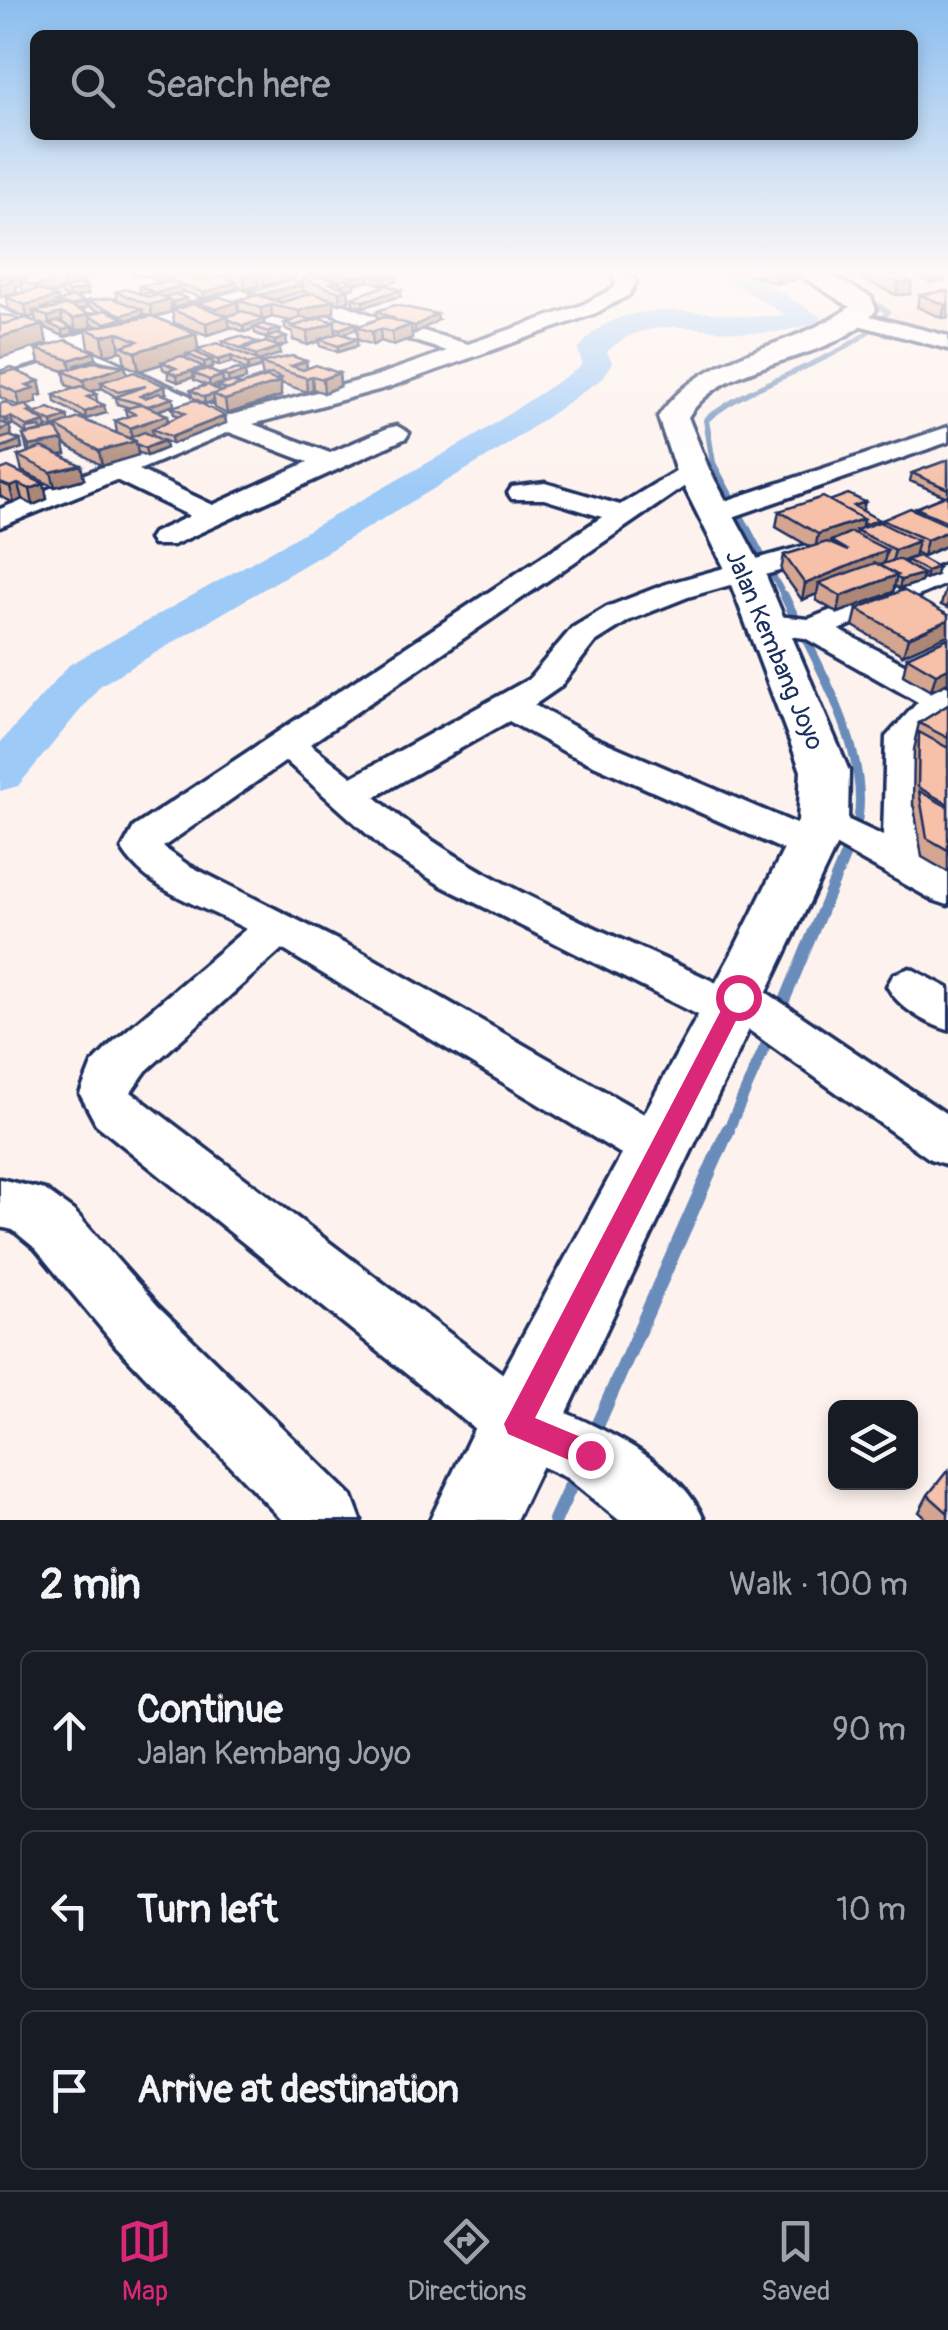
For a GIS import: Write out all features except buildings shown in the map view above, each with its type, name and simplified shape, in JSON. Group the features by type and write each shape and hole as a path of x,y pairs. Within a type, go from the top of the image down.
{"main road":[{"path":"0,365 68,346"},
{"name":"Jalan Kembang Joyo","path":"472,1520 735,1004 816,833 824,771 790,627 745,571 703,492 673,417 676,407 692,391 815,346"}],"street":[{"path":"68,346 229,423 332,462"},
{"path":"451,346 465,350"},
{"path":"0,520 229,423 365,387 477,346"},
{"path":"163,539 397,432"},
{"path":"660,1150 278,927 181,878 146,856 142,849 148,836 625,515 703,492 948,434"},
{"path":"119,471 213,516"},
{"path":"522,493 545,491 625,515"},
{"path":"348,796 544,683 589,630 623,613 745,571 785,565 858,537"},
{"path":"790,627 948,572"},
{"path":"790,627 944,699 919,745 904,865"},
{"path":"507,705 580,746 904,865 948,890"},
{"path":"287,744 318,766 402,842 457,876 735,1004 948,1143"},
{"path":"278,927 128,1057 110,1078 106,1094 128,1123 518,1424 590,1455 671,1520"},
{"path":"0,1203 26,1207 54,1230 137,1326 328,1520"}],"waterway":[{"path":"0,775 85,675 489,442 592,372 597,362 592,350 596,346"},
{"path":"710,417 754,390 847,346"},
{"path":"713,414 706,420 713,463 785,598"},
{"path":"784,595 850,742 859,804 855,831"},
{"path":"779,1014 855,831"},
{"path":"727,1133 771,1033"},
{"path":"593,1435 728,1130"},
{"path":"555,1520 577,1472"}],"route":[{"path":"590,1455 518,1424 738,997"}]}
